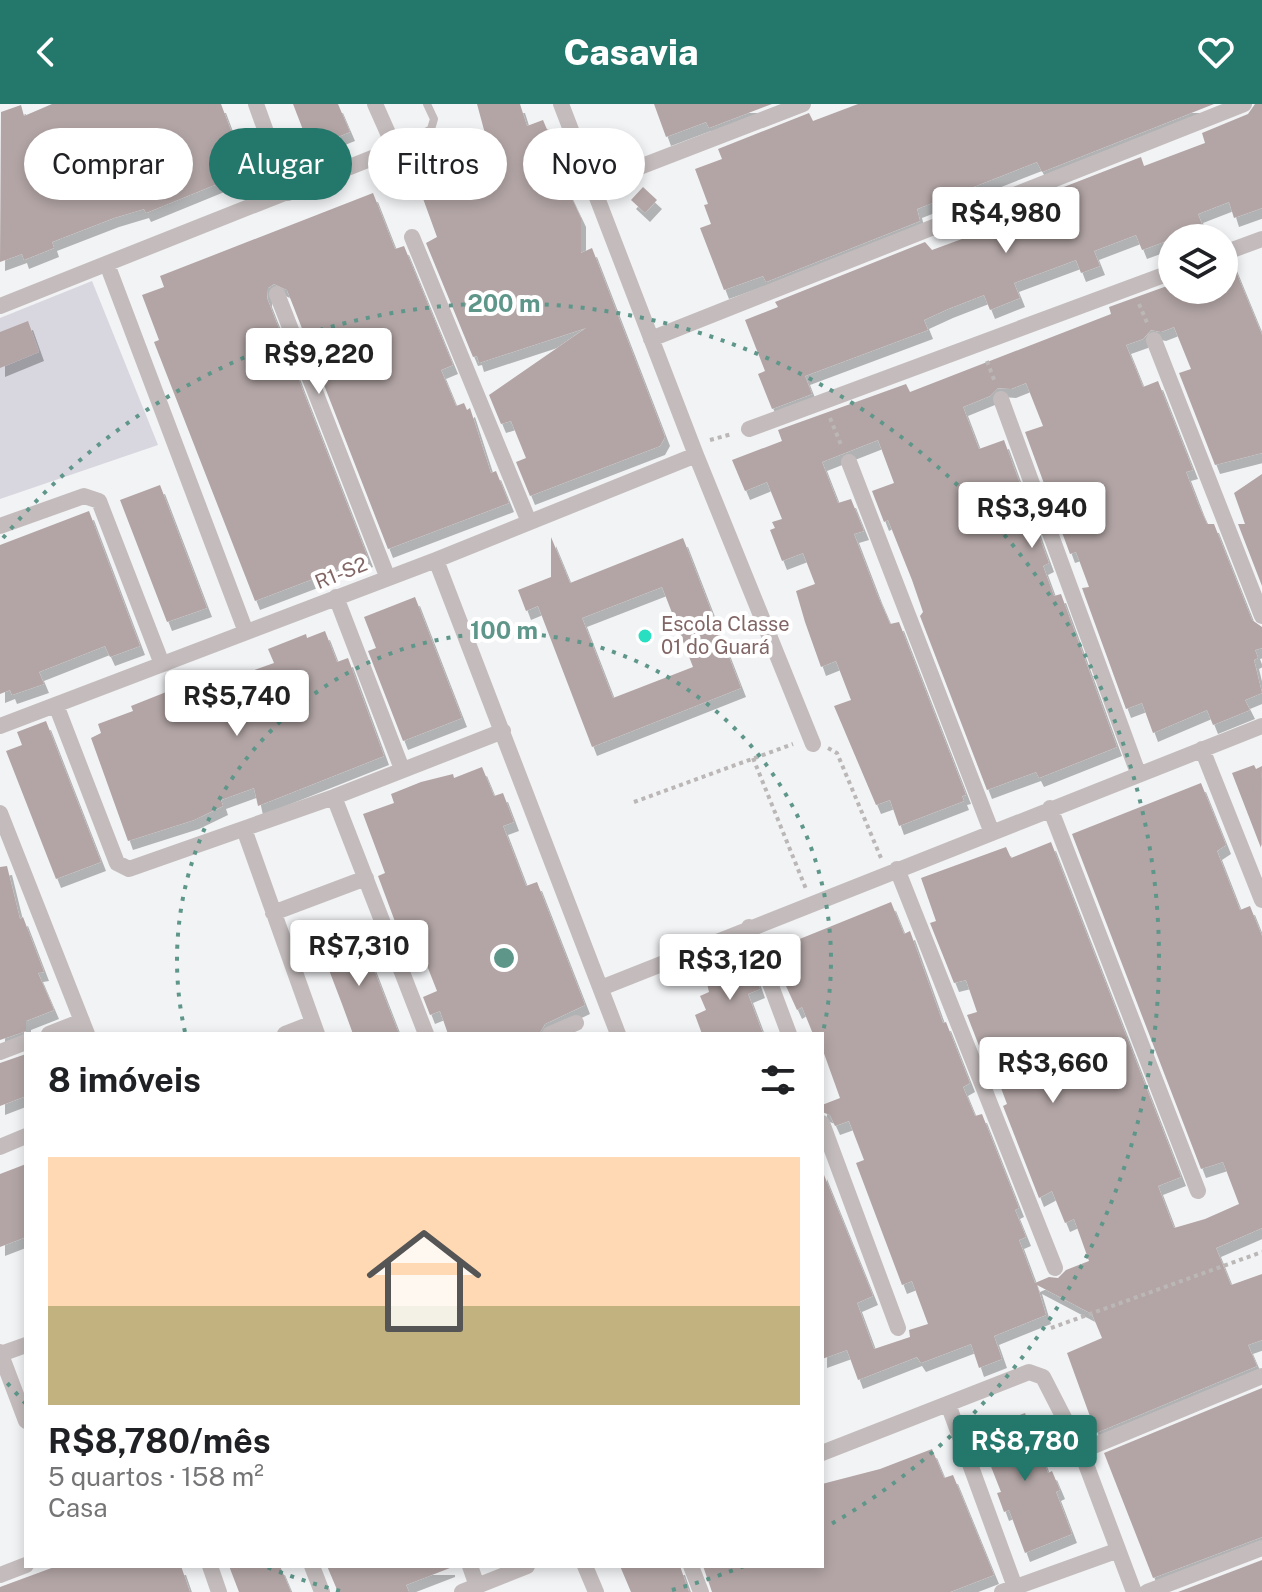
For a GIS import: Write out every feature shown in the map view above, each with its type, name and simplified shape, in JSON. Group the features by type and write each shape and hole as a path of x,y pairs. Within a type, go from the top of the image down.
{"street":[{"path":"256,104 265,128"},
{"path":"375,104 386,128"},
{"path":"561,104 570,128"},
{"path":"645,165 803,104"},
{"path":"651,339 1244,104"},
{"path":"0,306 270,200"},
{"path":"599,200 694,450 813,744"},
{"path":"412,237 529,522"},
{"path":"1238,248 1262,239"},
{"path":"107,264 246,632"},
{"path":"749,429 1158,277"},
{"path":"277,294 387,576"},
{"path":"1154,340 1262,616"},
{"path":"1001,399 1138,773"},
{"name":"R1-S2","path":"0,726 387,576 436,560 694,450"},
{"path":"849,462 992,833"},
{"path":"0,526 84,496 99,501 162,664"},
{"path":"436,560 617,1032"},
{"path":"336,597 402,769"},
{"path":"56,705 120,867 129,869 334,797 503,731"},
{"path":"601,988 1262,726"},
{"path":"1202,749 1262,900"},
{"path":"334,797 425,1032"},
{"path":"1050,808 1198,1191"},
{"path":"0,813 85,1028 61,1032"},
{"path":"244,829 315,1029"},
{"path":"893,871 1055,1268"},
{"path":"273,913 366,878"},
{"path":"749,927 788,1032"},
{"path":"555,1032 576,1023"},
{"path":"0,1052 24,1043"},
{"path":"824,1128 898,1328"},
{"path":"0,1147 24,1137"},
{"path":"24,1346 0,1353 24,1416"},
{"path":"824,1452 1029,1372 1036,1372 1043,1377 1081,1451 1116,1551 1134,1592"},
{"path":"1081,1451 1262,1376"},
{"path":"948,1404 1008,1590 1116,1551"},
{"path":"1147,1592 1262,1548"},
{"path":"0,1575 24,1566"},
{"path":"211,1568 219,1592"},
{"path":"313,1568 322,1592"},
{"path":"470,1568 470,1589 522,1568"},
{"path":"586,1568 596,1592"},
{"path":"692,1568 701,1592"}],"lane":[{"path":"427,104 434,119 431,128"}],"path":[{"path":"1132,287 1154,340"},
{"path":"981,343 1001,399"},
{"path":"823,401 849,462"},
{"path":"694,450 749,429"},
{"path":"791,736 795,743"},
{"path":"634,802 795,743 813,744 837,753 893,871"},
{"path":"753,758 812,903"},
{"path":"1051,1328 1262,1252"}],"shaded area":[{"path":"92,281 158,445 0,499 0,318"}],"building":[{"path":"52,104 221,104 230,128 209,128 209,187 193,194 193,128 24,128 24,200 178,200 146,213 144,209 114,218 52,242 54,248 24,260 22,254 0,262 1,112 21,105 24,116"},
{"path":"293,104 338,104 348,128 302,128"},
{"path":"477,104 520,104 527,126 543,120 546,128 523,128 523,200 573,200 581,218 581,253 592,248 665,437 660,446 530,496 516,462 526,458 511,421 501,424 489,395 586,328 479,363 477,356 473,357 426,243 437,237 424,200 507,200 507,128 483,128"},
{"path":"654,104 772,104 709,128 706,122 666,137"},
{"path":"858,104 1214,104 1042,172 1037,162 917,209 920,221 766,282 763,276 724,290 700,228 711,224 704,205 708,204 695,169 722,159 718,149 809,113 813,121"},
{"path":"1255,104 1262,104 1262,208 1234,218 1229,202 1198,214 1202,224 1158,224 1158,244 1142,250 1136,235 1094,251 1100,266 1081,273 1076,260 1014,283 1020,298 990,310 984,295 948,309 924,320 928,330 805,376 812,394 772,409 758,374 765,371 745,320 778,307 775,302 925,242 932,250 962,239 960,232 1141,157 1144,166 1205,143 1202,133 1248,114"},
{"path":"645,189 657,200 645,213 631,200 645,200"},
{"path":"368,195 368,200 376,200 395,249 404,246 453,365 441,370 456,406 464,403 467,410 470,408 491,473 496,471 509,503 388,549 287,290 274,284 268,288 267,298 368,558 255,601 154,342 159,340 142,295 164,287 160,276"},
{"path":"1238,277 1262,335 1262,453 1215,465 1179,373 1191,369 1174,327 1161,332 1151,330 1143,339 1126,345 1143,387 1158,381 1193,470 1186,472 1199,506 1207,524 1214,524 1252,620 1262,627 1262,648 1255,650 1258,658 1254,660 1262,693 1245,700 1250,710 1213,725 1207,710 1153,733 1142,703 1126,709 1082,588 1089,587 1076,552 1070,554 1025,432 1043,426 1026,383 1011,389 998,388 990,396 963,407 979,449 1004,440 1049,563 1043,566 1054,596 1061,594 1117,747 1039,778 1036,772 987,790 920,616 923,612 912,580 888,520 884,522 872,491 894,483 878,440 822,462 838,503 851,499 864,531 854,534 877,594 890,624 899,622 966,795 962,796 964,801 899,826 890,800 876,805 834,706 851,700 836,661 821,667 805,622 796,591 815,584 803,553 782,561 770,530 775,528 772,522 782,519 767,482 745,491 732,460 782,441 778,430 906,384 910,392 1111,314 1109,307 1158,289 1158,304 1238,304"},
{"path":"28,321 39,352 0,368 0,332"},
{"path":"1262,474 1262,586 1238,524 1245,524 1234,493"},
{"path":"160,485 207,608 167,622 120,500"},
{"path":"89,511 140,646 110,657 105,646 39,672 44,684 12,695 10,690 0,694 0,545"},
{"path":"551,537 570,583 683,538 741,688 592,747 538,606 526,611 518,590 551,577","holes":["662,587 693,667 613,698 582,618"]},
{"path":"415,597 462,718 403,741 368,651 376,648 364,617"},
{"path":"325,631 337,662 348,658 384,756 258,806 254,788 221,800 223,806 194,820 128,841 91,738 101,733 98,724 133,711 131,706 209,675 212,685 274,663 268,649 306,634 307,638"},
{"path":"46,721 101,862 56,879 6,751 22,745 17,732"},
{"path":"1254,765 1256,769 1262,766 1261,848 1232,773"},
{"path":"482,767 494,796 503,793 514,822 503,826 526,886 537,882 585,1005 545,1024 540,1032 447,1032 440,1011 430,1015 423,997 437,991 413,930 400,935 378,876 385,873 363,814 394,803 391,794 421,782 453,774 454,778"},
{"path":"1201,783 1226,845 1217,851 1240,910 1250,906 1262,936 1262,1228 1216,1248 1231,1285 1262,1274 1262,1340 1248,1345 1257,1366 1096,1433 1067,1353 1102,1338 1092,1314 1037,1285 1046,1315 994,1336 1002,1359 979,1368 971,1344 921,1363 917,1357 858,1380 847,1350 824,1358 824,1175 873,1296 857,1303 874,1349 910,1337 909,1330 928,1324 912,1281 902,1285 856,1163 864,1160 849,1121 835,1126 830,1115 824,1113 824,1104 840,1098 824,1054 824,1032 812,1032 802,1007 797,1010 770,951 891,902 904,934 910,931 943,1023 946,1022 970,1083 963,1087 975,1116 982,1114 1019,1208 1015,1210 1026,1237 1019,1240 1035,1283 1049,1277 1058,1278 1066,1270 1089,1261 1074,1219 1065,1223 1052,1191 1039,1198 1003,1106 1007,1104 995,1072 990,1074 967,1015 977,1012 966,980 954,983 930,923 936,921 921,878 1006,847 1011,858 1051,842 1181,1177 1158,1186 1174,1228 1239,1204 1223,1162 1201,1169 1072,834"},
{"path":"7,866 20,919 23,917 44,972 38,973 54,1010 26,1021 26,1031 0,1040 0,867"},
{"path":"360,933 398,1032 352,1032 321,949"},
{"path":"744,960 745,963 750,961 760,989 748,994 762,1032 701,1032 695,1015 706,1010 700,996 709,992 705,975"},
{"path":"24,1055 24,1097 0,1106 0,1063"},
{"path":"24,1165 24,1238 0,1247 0,1174"},
{"path":"1262,1388 1262,1537 1153,1578 1104,1453"},
{"path":"1025,1413 1048,1473 1052,1471 1060,1490 1056,1492 1072,1534 1025,1553 1009,1510 1004,1512 997,1493 1001,1492 977,1431"},
{"path":"932,1449 944,1478 953,1475 994,1575 950,1592 712,1592 704,1568 824,1568 824,1483 880,1469"},
{"path":"1262,1560 1262,1592 1178,1592"},
{"path":"52,1568 182,1568 190,1592 0,1592 0,1587"},
{"path":"230,1568 281,1568 291,1592 239,1592"},
{"path":"328,1568 450,1568 406,1585 409,1592 338,1592"},
{"path":"621,1568 681,1568 689,1592 631,1592"}],"place":[{"name":"Escola Classe 01 do Guará","path":"645,636"}]}
